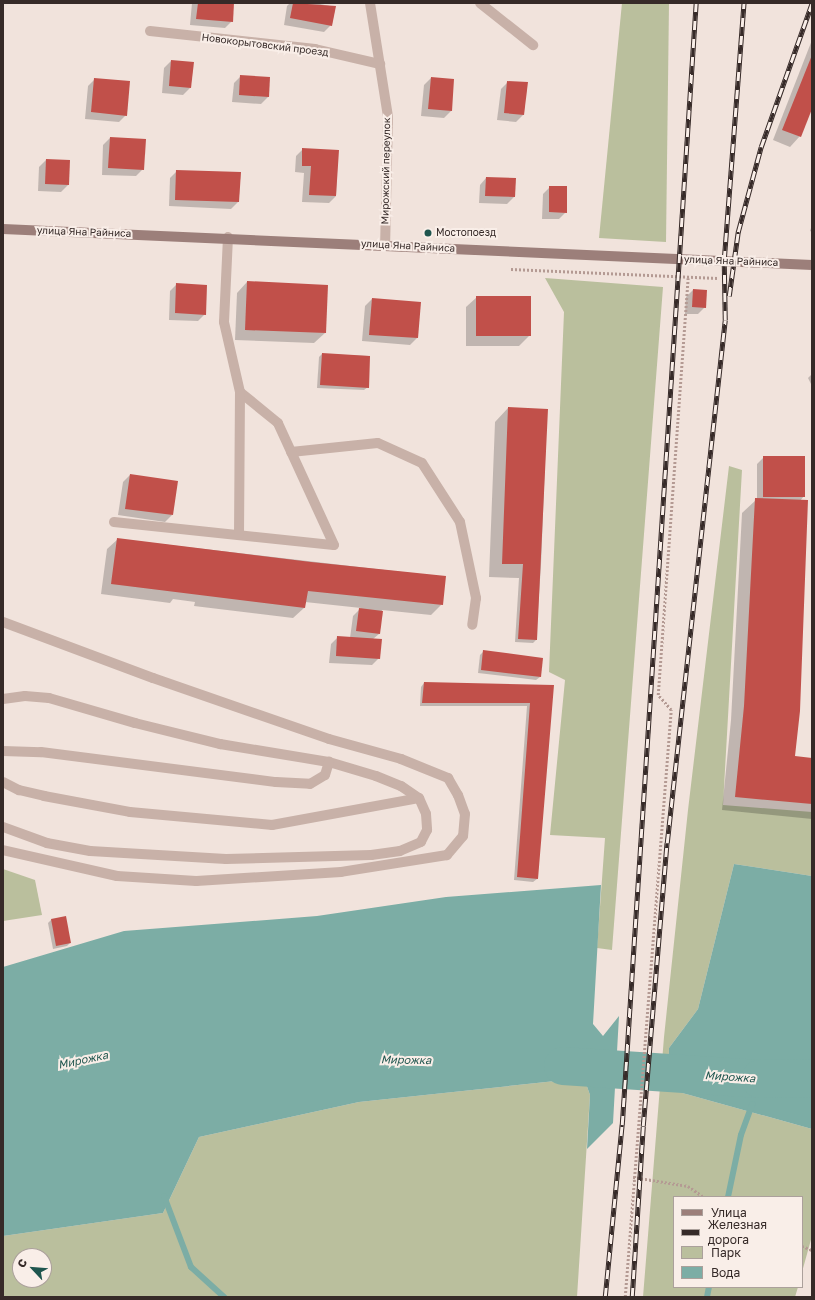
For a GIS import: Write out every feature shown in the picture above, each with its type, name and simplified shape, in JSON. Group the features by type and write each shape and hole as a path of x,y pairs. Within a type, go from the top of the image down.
{"street":[{"name":"Мирожский переулок","path":"370,3 388,117 385,245"},
{"path":"480,3 533,45"},
{"name":"Новокорытовский проезд","path":"150,32 315,49 380,64"},
{"name":"улица Яна Райниса","path":"3,229 228,237 812,265"},
{"path":"228,237 224,322 240,392 238,535"},
{"path":"114,522 334,545 278,423 240,392"},
{"path":"291,452 378,443 422,463 460,522 476,598 472,625"},
{"path":"3,622 160,680 329,739 401,759 448,778 458,795 465,814 463,836 447,855 341,872 196,881 117,876 3,850"},
{"path":"3,699 26,696 49,698 135,723 220,744 329,762 376,776 401,786 419,798 427,820 427,830 421,842 400,851 371,855 226,859 90,851 47,843 3,827"},
{"path":"3,751 41,752 276,782 310,784 325,775 329,762"},
{"path":"3,782 19,790 44,796 130,812 272,825 419,798"}],"path":[{"path":"625,1297 633,1177 671,710 658,695 688,278"},
{"path":"633,1177 688,1186 703,1196"}],"green space":[{"path":"622,3 669,3 666,242 599,238"},
{"path":"545,278 663,287 612,950 597,948 605,838 550,835 565,680 549,672 564,312"},
{"path":"729,466 742,470 723,805 812,812 812,876 734,864 698,1009 669,1048 668,1089 812,1129 812,1236 803,1268 803,1196 673,1196 673,1288 798,1288 795,1297 643,1297 664,1037 688,810"},
{"path":"3,869 35,880 42,915 3,921"},
{"path":"584,1078 590,1095 577,1297 3,1297 3,1236 163,1213 199,1137 359,1102"}],"water":[{"path":"734,864 812,876 812,1129 668,1089 669,1048 698,1009"},
{"path":"601,885 593,1024 603,1036 619,1016 613,1123 587,1149 590,1095 584,1078 359,1102 199,1137 163,1213 3,1236 3,967 124,931 317,916 446,897"}],"building":[{"path":"198,3 234,3 233,22 196,19"},
{"path":"293,3 336,6 332,26 290,18"},
{"path":"812,55 812,109 801,137 782,130"},
{"path":"171,60 194,62 191,88 169,86"},
{"path":"240,75 270,77 269,97 239,95"},
{"path":"431,77 454,79 452,111 428,109"},
{"path":"94,78 130,81 127,116 91,112"},
{"path":"507,81 528,82 524,115 504,113"},
{"path":"110,137 146,139 144,170 108,168"},
{"path":"302,148 339,150 336,196 309,195 311,166 302,166"},
{"path":"46,159 70,160 69,185 45,184"},
{"path":"176,170 241,172 239,202 175,200"},
{"path":"486,177 516,178 515,197 485,196"},
{"path":"549,186 567,186 567,213 549,212"},
{"path":"247,281 328,285 326,333 245,330"},
{"path":"176,283 207,285 206,315 175,313"},
{"path":"693,289 707,290 706,308 692,307"},
{"path":"476,296 531,296 531,336 476,336"},
{"path":"372,298 421,302 418,338 369,335"},
{"path":"322,353 370,356 369,388 320,385"},
{"path":"508,407 548,409 537,640 518,639 523,564 502,564"},
{"path":"763,456 805,456 805,497 763,497"},
{"path":"130,474 178,481 173,515 125,509"},
{"path":"755,498 808,500 800,711 795,756 812,758 812,804 735,797 744,706"},
{"path":"117,538 311,562 446,576 443,605 308,591 305,608 111,584"},
{"path":"359,608 383,611 380,634 356,631"},
{"path":"337,636 382,639 380,659 336,656"},
{"path":"483,650 543,658 541,677 481,670"},
{"path":"424,682 554,685 538,879 517,877 530,703 422,703"},
{"path":"66,916 71,943 56,946 51,919"}],"waterway":[{"name":"Мирожка","path":"563,1066 760,1079 812,1078"},
{"path":"728,1196 741,1135 752,1104"},
{"path":"164,1196 191,1267 224,1297"},
{"path":"707,1297 709,1288"}],"railway":[{"path":"605,1297 622,1125 696,3"},
{"path":"632,1297 643,1126 667,843 725,320 724,260 744,3"},
{"path":"729,296 738,232 761,147 812,3"}],"place":[{"name":"Мостопоезд","path":"428,233"}]}
